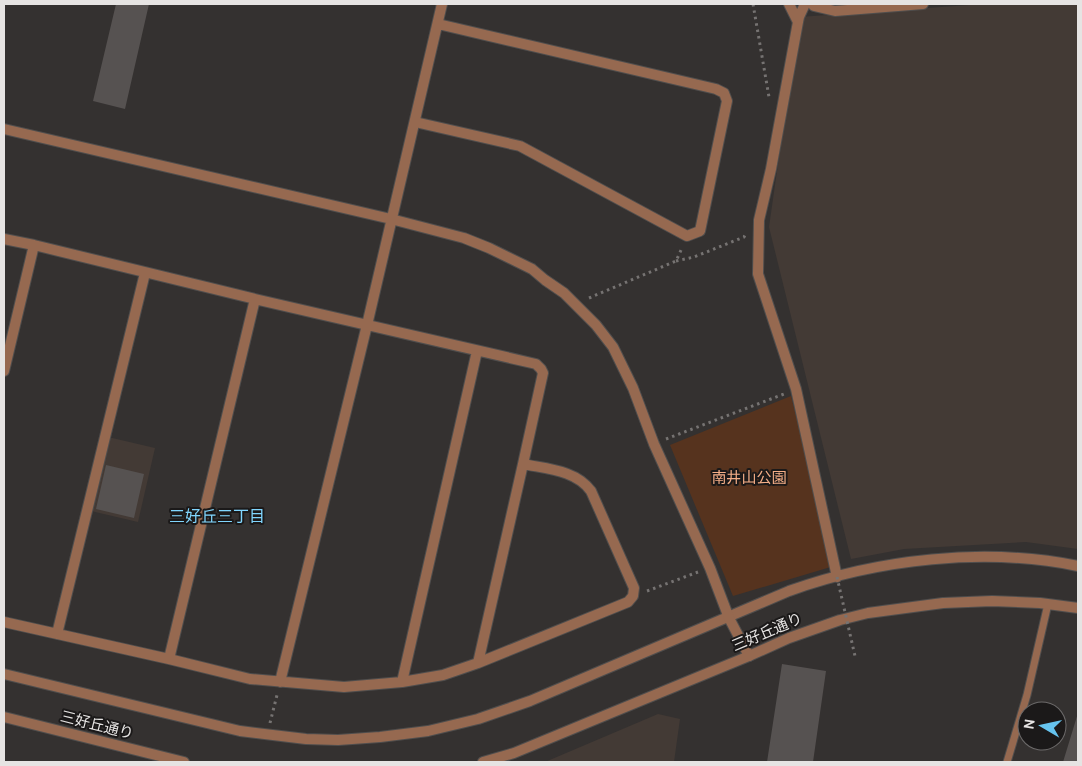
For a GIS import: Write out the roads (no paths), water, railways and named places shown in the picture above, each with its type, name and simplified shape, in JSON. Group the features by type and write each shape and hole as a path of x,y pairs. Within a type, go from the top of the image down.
{"street":[{"path":"280,682 367,325 442,4"},
{"path":"789,4 798,22"},
{"path":"804,4 799,17 771,169 759,220 758,274 796,389 837,577"},
{"path":"812,4 835,11 923,4"},
{"path":"415,122 520,146 687,236 700,230 727,101 724,93 716,89 438,24"},
{"path":"4,129 391,219 464,238 532,269 564,293 596,325 613,348 633,388 654,444 710,568 729,618 749,656"},
{"path":"4,239 255,300 536,364 543,373 478,663"},
{"path":"4,371 34,245"},
{"path":"57,634 145,273"},
{"path":"169,659 255,300"},
{"path":"402,682 477,351"},
{"path":"4,622 250,679 344,687 402,682 443,675 478,663 628,602 633,596 634,588 591,490 586,484 569,474 523,464"},
{"path":"4,674 240,731 306,739 371,738 428,731 478,719 539,697 789,591 820,580 915,561 994,558 1031,559 1078,566"},
{"name":"三好丘通り","path":"483,762 514,753 814,628 868,613 943,603 1048,604 1078,608"},
{"name":"三好丘通り","path":"4,717 184,762"}],"lane":[{"path":"1007,762 1028,695 1048,604"}],"district":[{"name":"三好丘三丁目","path":"217,516"}],"park label":[{"name":"南井山公園","path":"749,478"}]}
